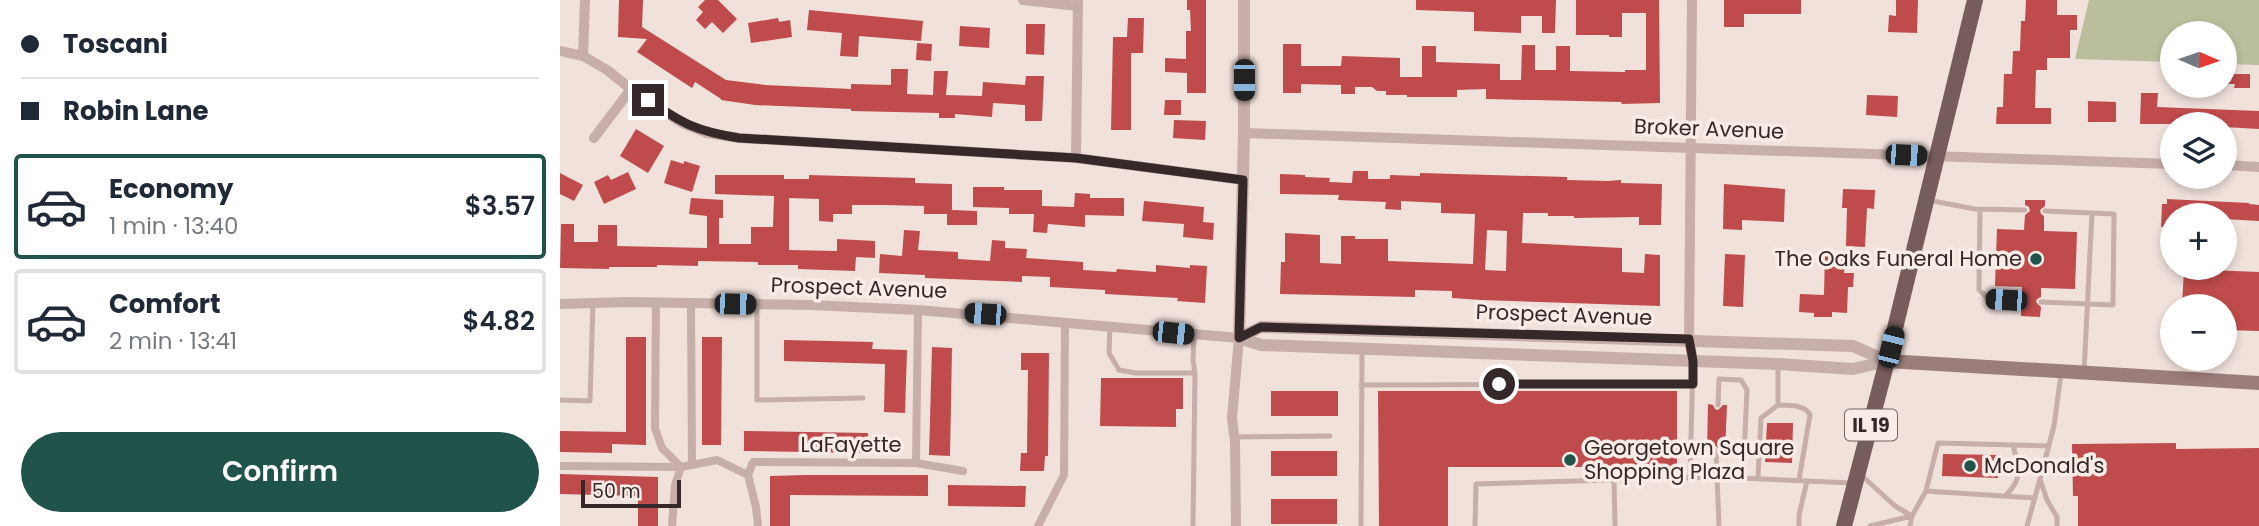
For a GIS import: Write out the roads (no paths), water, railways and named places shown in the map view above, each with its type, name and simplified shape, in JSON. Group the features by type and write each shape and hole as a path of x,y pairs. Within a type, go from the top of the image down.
{"main road":[{"name":"IL 19","path":"1844,526 1975,0"},
{"name":"Prospect Avenue","path":"1887,361 2259,383"}],"street":[{"path":"583,56 585,0"},
{"path":"1023,0 1078,3 1076,158"},
{"path":"1236,526 1233,395 1239,338 1244,0"},
{"path":"1692,0 1689,339 1693,361"},
{"path":"560,51 583,56 682,123 707,133 739,138 1076,158 1243,180"},
{"path":"594,138 631,89"},
{"name":"Broker Avenue","path":"1244,133 2160,164"},
{"path":"2237,166 2259,167"},
{"path":"656,303 655,428 662,448 681,467"},
{"name":"Prospect Avenue","path":"560,304 656,303 918,310 1239,338 1261,345 1853,369 1887,361"},
{"path":"691,304 692,465"},
{"path":"916,463 918,310"},
{"path":"1038,526 1064,475 1065,322"},
{"name":"Prospect Avenue","path":"1239,338 1261,327 1689,339 1853,346 1887,361"},
{"path":"560,466 681,467 717,460 748,475 758,526"},
{"name":"LaFayette","path":"748,475 753,462 916,463 963,471"},
{"path":"672,526 675,485 681,467"}],"lane":[{"path":"1927,200 1980,209 2025,211"},
{"path":"1980,209 1979,290 1990,300 2021,301"},
{"path":"2041,302 2113,305 2114,214 2045,211"},
{"path":"2084,372 2092,213"},
{"path":"560,400 590,401 593,303"},
{"path":"757,305 757,400 863,398"},
{"path":"1110,326 1109,353 1119,370 1136,373 1195,373"},
{"path":"1194,335 1194,526"},
{"path":"1361,526 1362,349"},
{"path":"1690,477 1693,361"},
{"path":"1778,364 1778,405"},
{"path":"2027,526 2054,426 2061,371"},
{"path":"1718,405 1719,379 1741,380 1747,390 1743,478"},
{"path":"1361,385 1693,384"},
{"path":"1758,478 1761,418 1778,405 1802,407 1808,410 1810,415 1799,480"},
{"path":"1234,437 1330,436"},
{"path":"1910,526 1912,516 1926,491 1938,443 2048,446"},
{"path":"2005,496 2017,485 2019,469 2013,445"},
{"path":"1716,451 1719,526"},
{"path":"1475,526 1476,484 1690,477 1807,481 1857,478 1912,516"},
{"path":"1614,479 1615,526"},
{"path":"2040,479 2057,517 2057,526"},
{"path":"1799,526 1807,481"},
{"path":"1926,491 2035,498"},
{"path":"1870,526 1912,516"}],"place":[{"name":"The Oaks Funeral Home","path":"2036,259"},
{"name":"Georgetown Square Shopping Plaza","path":"1570,460"},
{"name":"McDonald's","path":"1970,466"}]}
